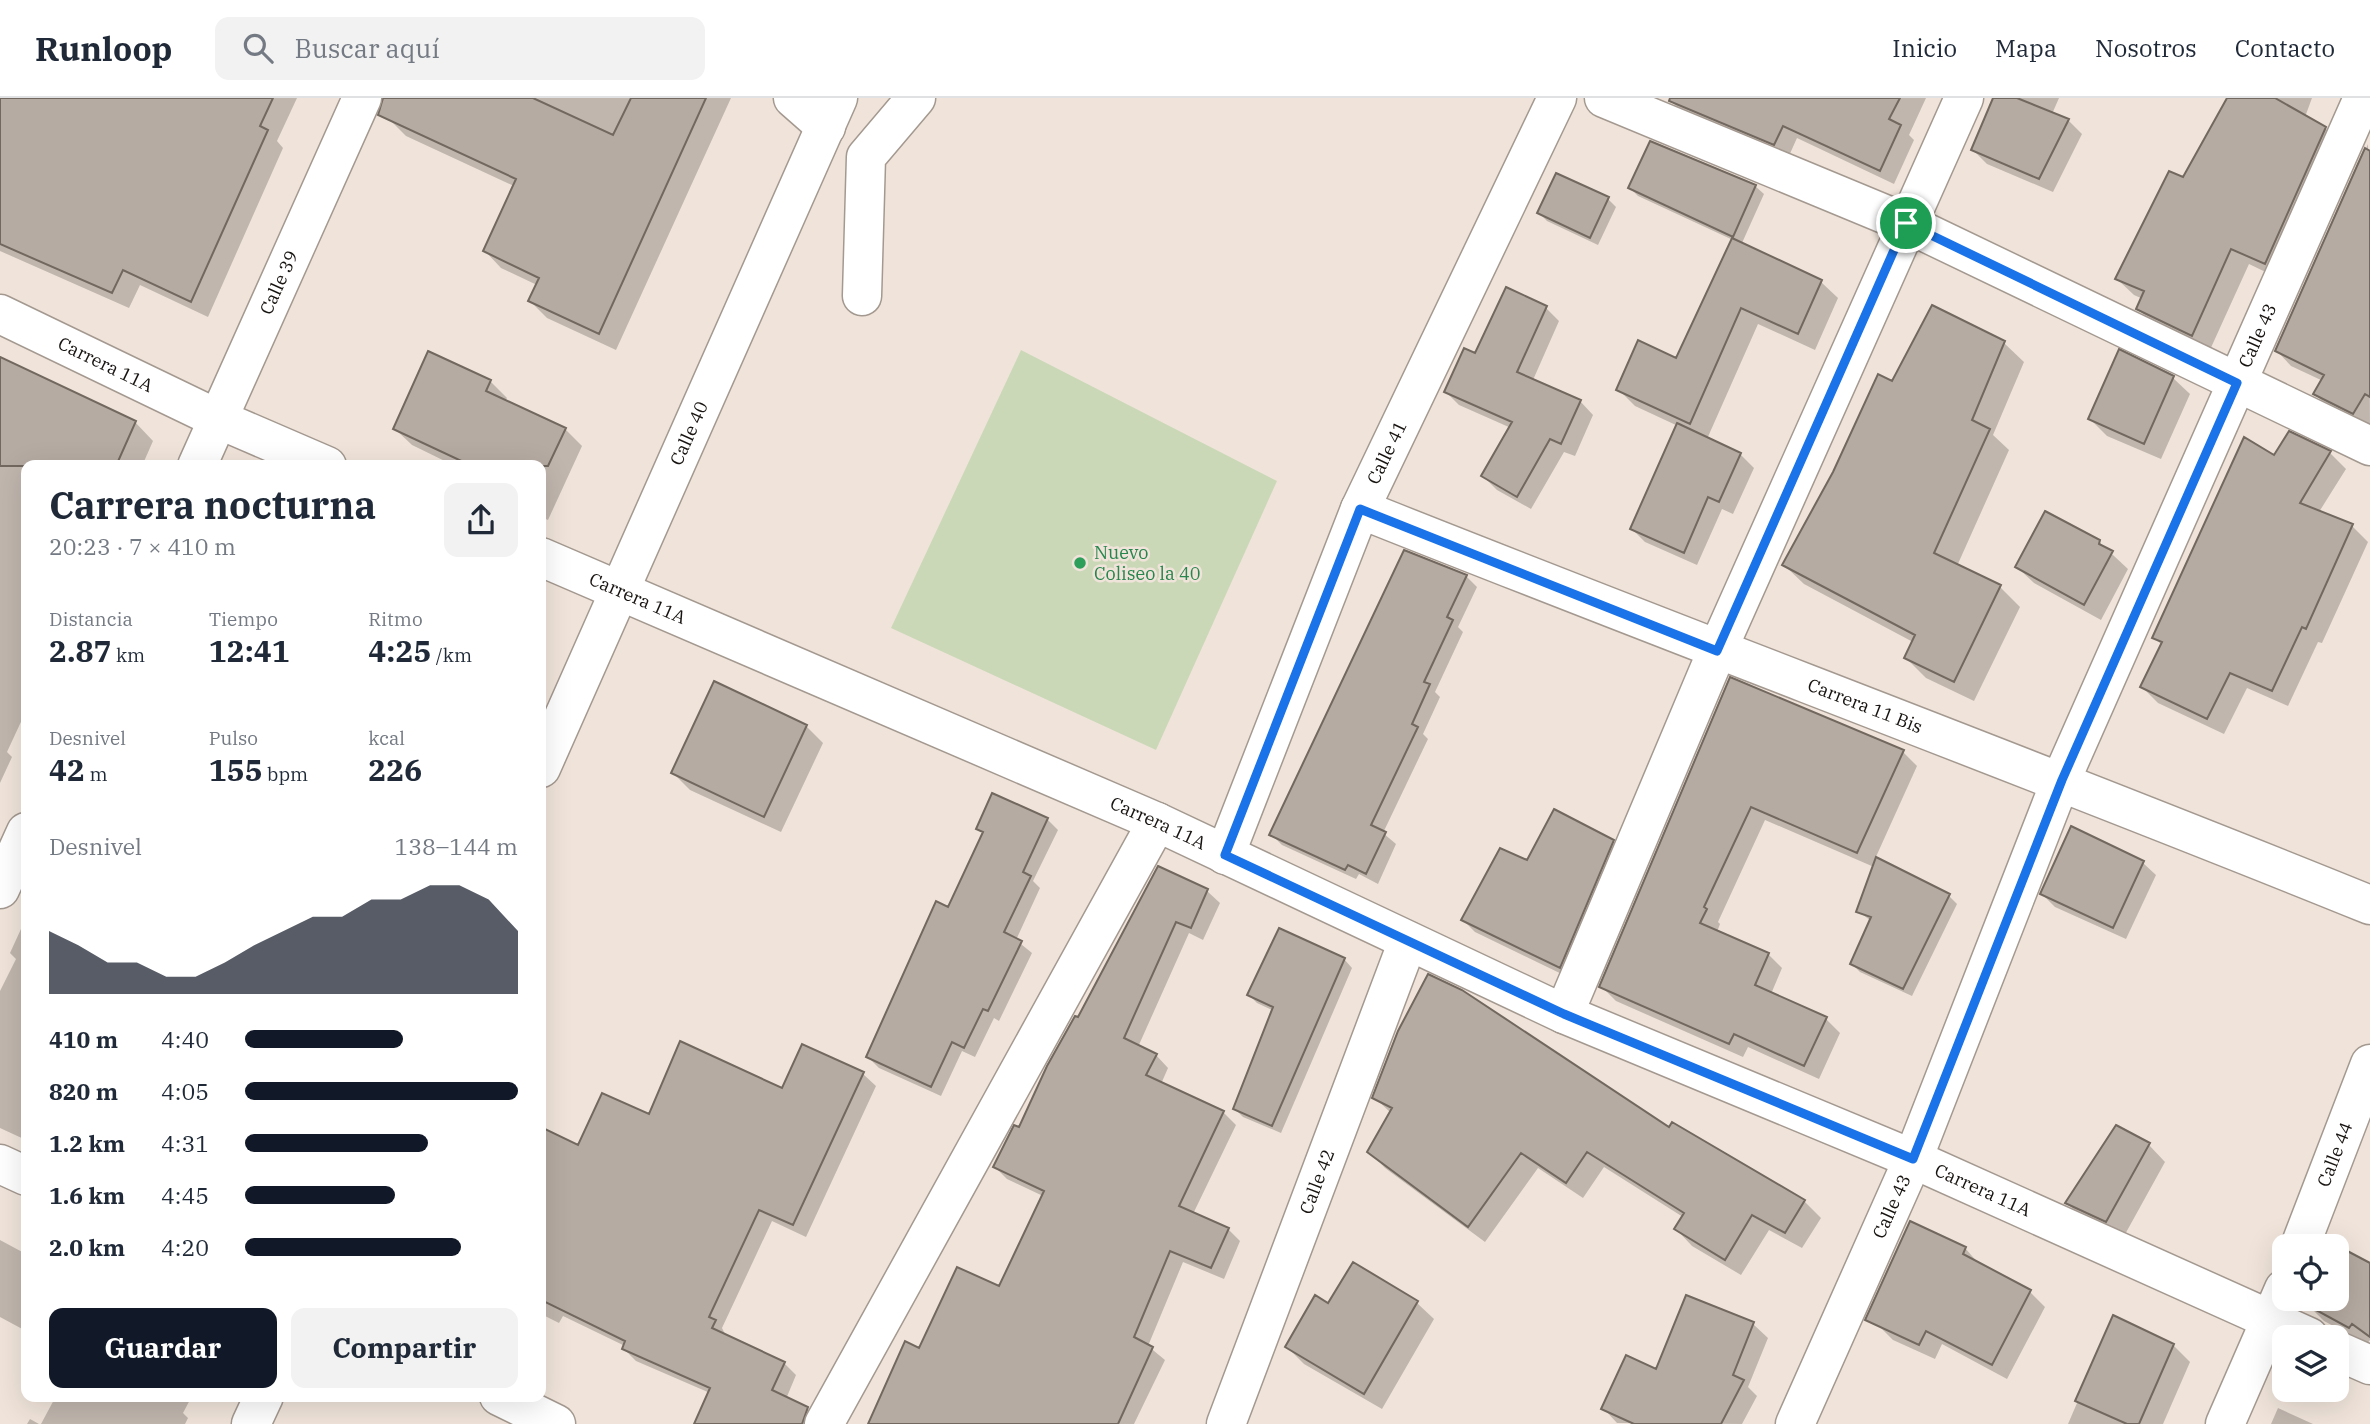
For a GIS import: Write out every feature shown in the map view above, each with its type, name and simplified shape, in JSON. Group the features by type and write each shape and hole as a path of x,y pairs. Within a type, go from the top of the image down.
{"street":[{"name":"Calle 39","path":"200,460 362,98"},
{"path":"793,98 832,112"},
{"path":"863,296 866,157 916,98"},
{"name":"Calle 41","path":"1225,855 1360,509 1557,98"},
{"path":"1604,98 1906,223 2370,446"},
{"path":"1564,1014 1717,651 1964,98"},
{"name":"Calle 43","path":"1795,1424 1913,1159 2062,780 2363,98"},
{"name":"Calle 40","path":"546,756 832,112"},
{"name":"Carrera 11A","path":"0,314 218,419 313,460"},
{"name":"Carrera 11 Bis","path":"1360,509 1717,651 2062,780 2370,905"},
{"name":"Carrera 11A","path":"546,559 1157,822 1564,1014 1913,1159 2272,1303"},
{"path":"824,1424 1157,822"},
{"path":"0,889 21,843"},
{"name":"Calle 42","path":"1226,1424 1408,940"},
{"name":"Calle 44","path":"2305,1234 2370,1064"},
{"path":"0,1164 21,1174"},
{"path":"2225,1424 2275,1311"},
{"name":"Carrera 11A","path":"2284,1311 2297,1325"},
{"path":"2349,1356 2370,1365"},
{"path":"251,1424 261,1402"},
{"path":"511,1402 556,1424"}],"green space":[{"name":"Nuevo Coliseo la 40","path":"1021,350 1277,481 1156,750 891,628"}],"building":[{"path":"0,98 273,98 260,126 268,130 191,302 123,270 112,293 0,244"},
{"path":"383,98 533,98 613,135 631,98 706,98 599,334 528,301 539,278 483,251 516,179 378,115"},
{"path":"1670,98 1900,98 1889,119 1901,125 1880,171 1783,126 1774,145 1669,101"},
{"path":"1993,98 2017,98 2069,119 2039,179 1971,150"},
{"path":"2227,98 2275,98 2326,127 2265,264 2231,249 2192,336 2136,309 2144,291 2115,279 2169,171 2183,177"},
{"path":"1650,141 1756,185 1733,237 1628,188"},
{"path":"2365,148 2370,151 2370,397 2365,394 2353,414 2313,394 2324,375 2275,351"},
{"path":"1556,173 1609,197 1590,238 1537,213"},
{"path":"1732,238 1822,280 1798,334 1741,308 1690,424 1616,390 1638,340 1676,358"},
{"path":"1506,287 1547,306 1517,372 1581,400 1561,444 1550,439 1517,497 1481,476 1512,422 1444,392 1464,348 1475,353"},
{"path":"1932,305 2005,341 1972,420 1990,429 1934,553 2001,585 1954,682 1904,658 1915,635 1782,565 1833,472 1878,374 1892,381"},
{"path":"2119,349 2174,376 2144,444 2088,419"},
{"path":"428,351 491,380 486,391 566,428 548,466 546,460 459,460 393,429"},
{"path":"0,357 136,421 119,460 21,460 21,466 0,466"},
{"path":"1677,423 1741,453 1719,502 1708,497 1684,553 1630,529"},
{"path":"2289,431 2331,451 2300,503 2353,524 2306,629 2302,627 2272,691 2230,673 2207,719 2140,687 2162,642 2152,638 2244,437 2274,455"},
{"path":"2045,511 2100,540 2099,544 2113,551 2084,605 2015,567"},
{"path":"1404,550 1467,575 1447,617 1453,620 1424,682 1430,684 1412,724 1418,727 1371,825 1386,832 1366,874 1348,865 1345,870 1269,835"},
{"path":"1730,677 1904,750 1857,853 1751,807 1704,907 1707,909 1700,923 1769,953 1755,985 1827,1017 1804,1066 1734,1034 1729,1044 1599,987"},
{"path":"714,681 807,725 764,817 671,773"},
{"path":"992,793 1048,818 1023,872 1031,876 1004,932 1022,941 988,1011 983,1009 964,1048 952,1042 931,1087 866,1057 936,901 948,907 983,832 976,829"},
{"path":"1554,809 1614,840 1560,968 1461,920 1500,848 1527,860"},
{"path":"2071,826 2144,861 2113,928 2040,894"},
{"path":"1876,857 1950,894 1903,989 1850,964 1871,917 1856,912"},
{"path":"1158,866 1208,889 1191,928 1176,922 1124,1038 1157,1054 1146,1075 1224,1111 1179,1206 1229,1228 1211,1268 1170,1251 1134,1337 1153,1347 1118,1424 868,1424 905,1341 919,1348 957,1267 999,1286 1044,1191 993,1167 1014,1125 1019,1127 1047,1066 1075,1016 1078,1017"},
{"path":"1279,928 1345,958 1272,1126 1233,1109 1273,1007 1247,995"},
{"path":"1428,974 1462,990 1669,1127 1672,1122 1805,1200 1785,1233 1752,1215 1725,1260 1674,1229 1684,1213 1587,1152 1566,1183 1521,1153 1468,1227 1367,1152 1392,1108 1372,1098 1398,1031"},
{"path":"680,1041 782,1088 802,1044 864,1072 793,1225 759,1210 709,1317 716,1320 712,1328 785,1362 772,1390 808,1407 802,1424 694,1424 710,1388 622,1349 625,1341 546,1302 546,1129 578,1145 602,1093 649,1114"},
{"path":"2116,1125 2150,1143 2106,1222 2065,1203"},
{"path":"1910,1221 1966,1247 1963,1254 2031,1290 1992,1365 1926,1331 1919,1345 1865,1320"},
{"path":"2349,1252 2370,1263 2370,1337 2352,1324 2349,1328 2349,1325 2344,1325 2318,1311 2349,1311"},
{"path":"1353,1262 1418,1301 1364,1394 1285,1347 1315,1295 1328,1303"},
{"path":"1686,1295 1754,1322 1733,1375 1744,1380 1721,1424 1634,1424 1601,1409 1626,1355 1656,1369"},
{"path":"2113,1315 2174,1344 2139,1424 2127,1424 2075,1401"}],"place":[{"name":"Nuevo Coliseo la 40","path":"1080,563"}],"route":[{"path":"1906,223 2237,383 2062,780 1913,1159 1564,1014 1225,855 1360,509 1717,651 1906,223"}]}
